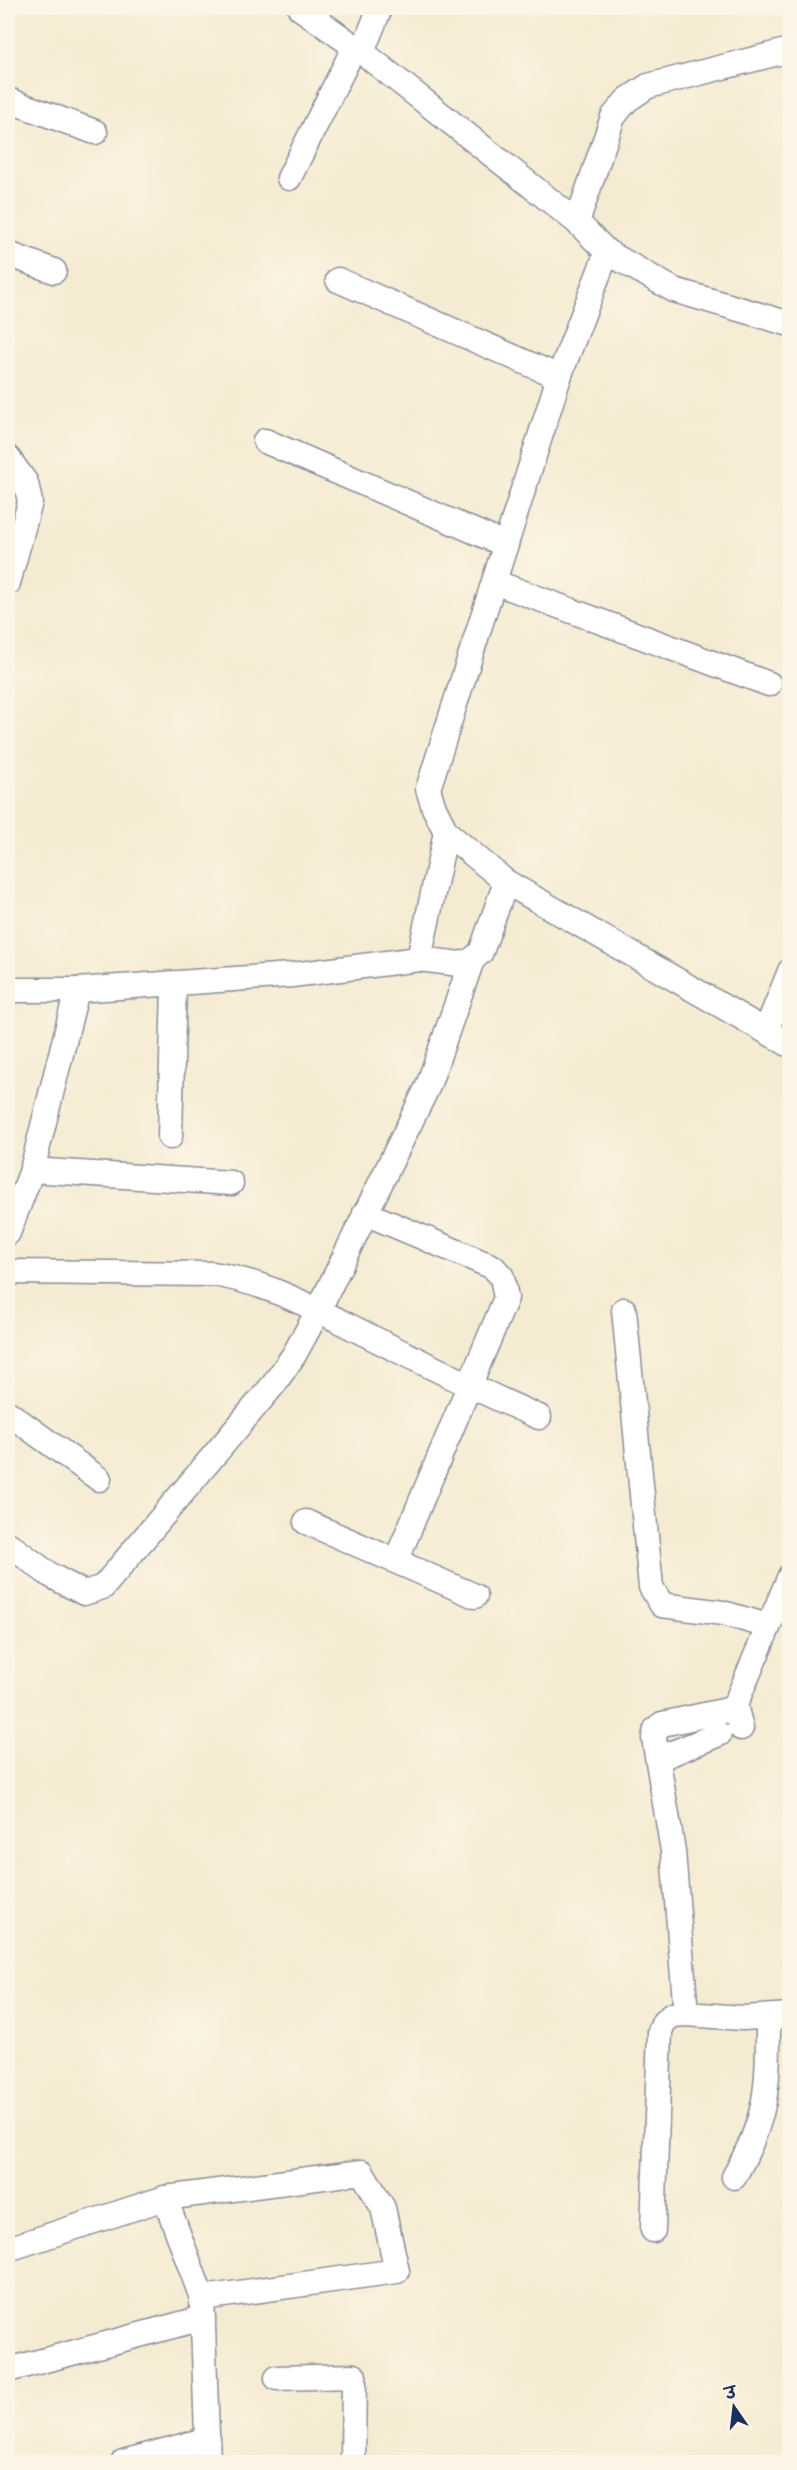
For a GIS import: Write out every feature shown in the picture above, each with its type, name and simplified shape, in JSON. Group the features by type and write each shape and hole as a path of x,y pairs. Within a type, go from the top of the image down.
{"street":[{"path":"300,8 358,50 578,222 606,252 674,290 789,324"},
{"path":"289,178 380,8"},
{"path":"578,222 613,117 627,100 648,86 789,50"},
{"path":"8,100 95,132"},
{"path":"606,252 559,377 429,789 434,808 446,832 506,882 789,1045"},
{"path":"8,254 54,271"},
{"path":"338,280 559,377"},
{"path":"265,441 506,545"},
{"path":"8,458 26,483 30,502 8,582"},
{"path":"495,582 770,684"},
{"path":"419,959 446,832"},
{"path":"8,990 77,990 174,985 292,975 419,959 460,964 472,960 481,952 506,882"},
{"path":"8,1544 50,1575 84,1593 103,1587 274,1384 294,1355 318,1311 428,1086 472,960"},
{"path":"766,1031 789,971"},
{"path":"170,1137 174,985"},
{"path":"8,1233 32,1170 77,990"},
{"path":"32,1170 231,1183"},
{"path":"365,1213 493,1267 502,1277 506,1298 471,1387 396,1561"},
{"path":"8,1272 213,1274 240,1278 318,1311 471,1387 539,1417"},
{"path":"624,1310 651,1587 656,1599 662,1605 670,1607 723,1614 768,1626"},
{"path":"8,1413 99,1479"},
{"path":"306,1522 475,1596"},
{"path":"658,1759 732,1722 789,1576"},
{"path":"686,2014 673,1851 654,1738 656,1730 662,1724 728,1710 732,1722"},
{"path":"653,2230 660,2031 664,2022 672,2015 779,2016 764,2112 754,2143 734,2177"},
{"path":"8,2249 165,2198 362,2172 382,2208 397,2271 203,2308 8,2370"},
{"path":"123,2463 208,2451 203,2308 165,2198"},
{"path":"277,2378 354,2376 353,2463"}]}
